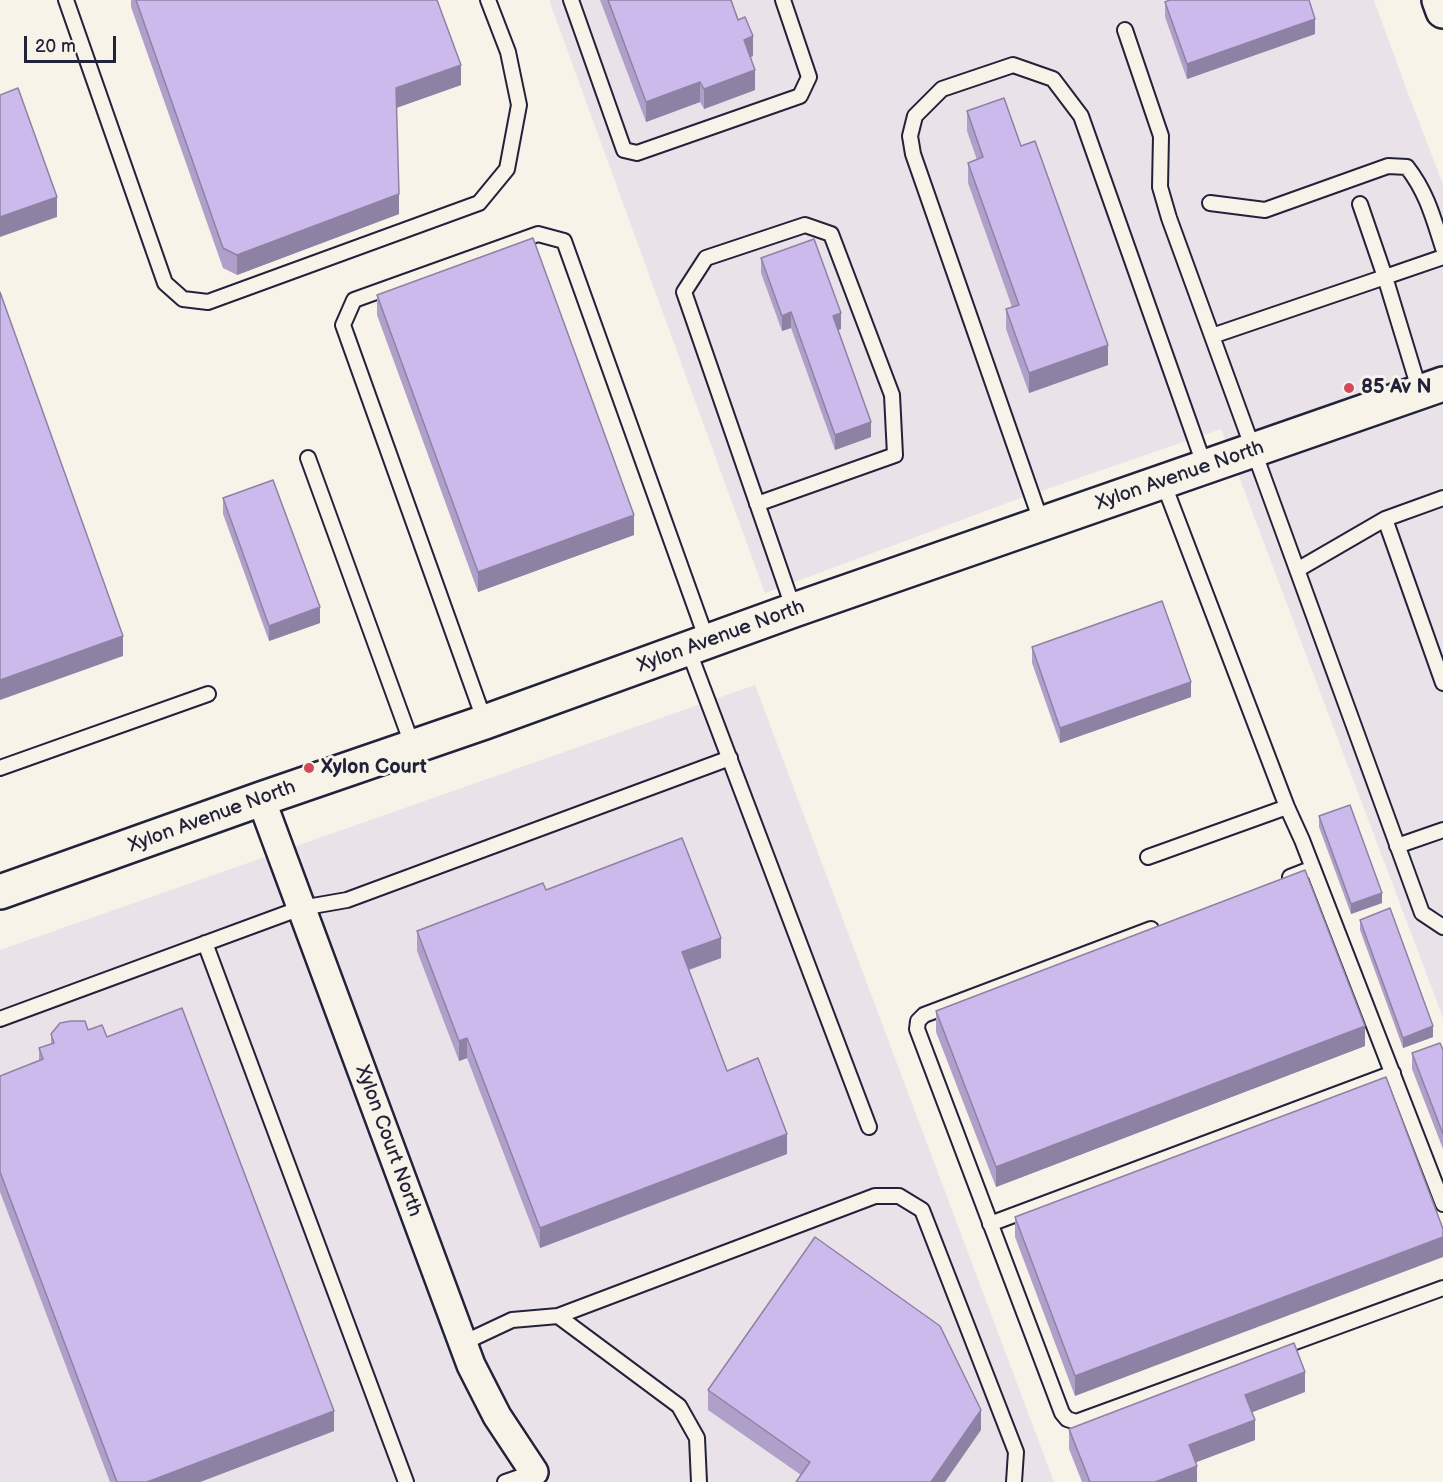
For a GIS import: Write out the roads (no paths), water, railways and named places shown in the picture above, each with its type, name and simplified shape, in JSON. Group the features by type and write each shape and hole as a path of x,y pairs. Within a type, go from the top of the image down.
{"street":[{"path":"1439,0 1443,11"},
{"name":"Xylon Avenue North","path":"0,892 485,722 794,610 1432,388"},
{"name":"Xylon Court North","path":"261,799 471,1365 497,1416 536,1477"}],"lane":[{"path":"66,0 165,283 183,299 208,302 479,203 507,169 519,105 508,52 488,0"},
{"path":"571,0 624,150 637,153 800,96 809,77 783,0"},
{"path":"1125,30 1161,136 1160,187 1168,218 1422,913 1443,927"},
{"path":"1042,524 913,154 910,136 915,116 942,89 1013,65 1053,79 1081,116 1205,467"},
{"path":"1209,203 1265,210 1389,166 1407,167 1427,200 1443,248"},
{"path":"1360,204 1385,277 1432,388"},
{"path":"757,504 895,455 892,395 831,234 805,225 706,258 684,292 757,504 794,610"},
{"path":"485,722 343,325 354,300 538,234 564,241 698,646 730,758 869,1127"},
{"path":"1212,336 1443,256"},
{"path":"308,458 413,747"},
{"path":"1163,482 1287,807 1302,840 1443,1204"},
{"path":"1297,570 1385,519 1443,498"},
{"path":"1385,519 1443,683"},
{"path":"0,768 208,694"},
{"path":"0,1019 301,908 347,900 730,758"},
{"path":"1148,857 1287,807"},
{"path":"1397,846 1443,830"},
{"path":"1280,881 1313,868"},
{"path":"1169,923 924,1015 918,1021 917,1029 1062,1413 1067,1419 1076,1422 1443,1288"},
{"path":"205,943 406,1482"},
{"path":"990,1224 1393,1073"},
{"path":"463,1343 512,1320 558,1316 875,1196 899,1196 922,1210 1016,1452 1014,1482"},
{"path":"558,1316 679,1406 697,1438 699,1482"},
{"path":"505,1482 536,1477"}],"place":[{"name":"85 Av N","path":"1349,388"},
{"name":"Xylon Court","path":"309,768"}]}
